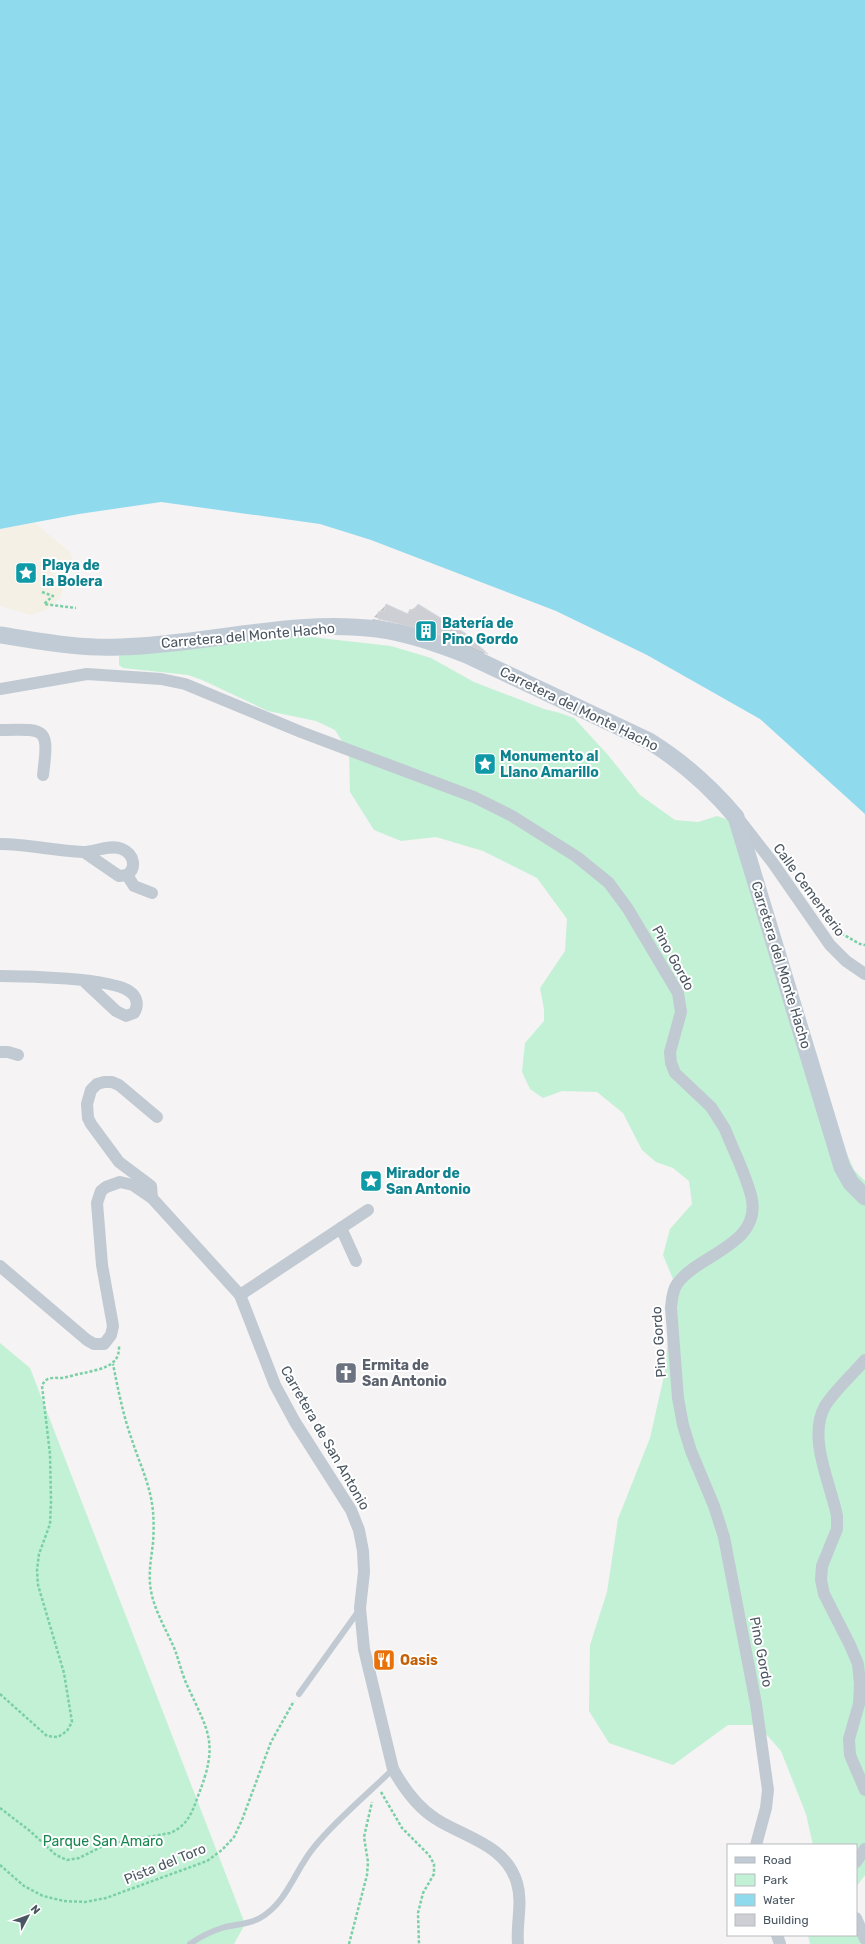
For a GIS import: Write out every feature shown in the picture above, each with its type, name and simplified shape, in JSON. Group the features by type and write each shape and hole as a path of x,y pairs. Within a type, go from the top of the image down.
{"main road":[{"name":"Carretera del Monte Hacho","path":"0,635 75,646 120,647 326,627 378,629 439,644 467,654 649,741 674,756 718,794 736,817 842,1167 852,1183 865,1197"}],"street":[{"name":"Pino Gordo","path":"0,689 88,674 161,679 185,684 301,732 474,797 512,816 571,853 609,883 628,909 678,993 681,1012 670,1052 671,1063 675,1073 711,1107 719,1118 725,1128 752,1201 752,1215 746,1228 737,1239 683,1277 676,1286 672,1296 671,1308 678,1398 683,1425 691,1451 714,1506 724,1537 756,1704 768,1790 766,1808 756,1844"},
{"path":"0,730 30,730 40,733 44,737 47,747 43,775"},
{"name":"Calle Cementerio","path":"736,817 777,870 830,945 846,961 865,974"},
{"path":"0,844 84,852 108,848 123,849 130,855 134,863 133,868 127,875 119,876 84,852"},
{"path":"127,875 134,886 152,894"},
{"path":"0,976 84,981"},
{"path":"0,1052 8,1052 18,1055"},
{"path":"152,1198 151,1186 120,1162 91,1124 87,1111 88,1097 91,1090 97,1084 112,1082 157,1117"},
{"name":"Carretera de San Antonio","path":"0,1266 87,1340 94,1344 104,1344 111,1336 113,1326 102,1265 97,1203 98,1197 106,1187 120,1182 133,1185 152,1198 240,1295 275,1385 295,1422 344,1497 359,1530 363,1551 364,1572 360,1608 364,1649 393,1769 401,1784 422,1809 440,1822 491,1848 502,1857 511,1870 518,1890 518,1944"},
{"path":"240,1295 368,1210"},
{"path":"341,1228 356,1261"},
{"path":"865,1360 825,1406 818,1423 818,1441 837,1516 837,1529 822,1566 821,1580 824,1594 858,1664 860,1684 859,1704 849,1739 850,1755 865,1790"},
{"path":"857,1861 865,1849"},
{"path":"857,1920 865,1939"}],"lane":[{"path":"299,1694 360,1608"},
{"path":"190,1944 201,1936 225,1927 245,1924 260,1918 279,1903 291,1885 304,1860 316,1844 393,1769"}],"path":[{"path":"42,592 53,596 44,604 76,608"},
{"path":"832,928 860,944 865,945"},
{"path":"0,1694 47,1736 58,1737 67,1731 72,1722 64,1673 38,1585 37,1570 39,1554 50,1524 51,1502 50,1454 42,1386 44,1381 48,1378 62,1378 110,1366 119,1352 119,1342"},
{"path":"0,1808 30,1831 56,1855 61,1858 74,1860 105,1845 170,1833 178,1830 184,1825 191,1814 208,1770 210,1744 206,1724 186,1683 176,1653 154,1604 149,1567 154,1527 151,1497 124,1414 113,1363"},
{"name":"Pista del Toro","path":"0,1865 24,1886 43,1896 64,1901 85,1902 106,1898 207,1861 222,1850 234,1836 242,1820 271,1742 299,1694"},
{"path":"349,1944 367,1875 368,1862 364,1833 377,1784"},
{"path":"377,1784 402,1828 429,1855 434,1864 434,1874 423,1893 418,1913 419,1944"}],"green space":[{"path":"293,635 391,646 431,658 474,682 544,709 574,718 608,755 640,795 675,820 698,822 717,816 732,821 836,1129 854,1170 865,1181 865,1875 857,1886 857,1844 813,1844 806,1814 781,1751 758,1725 728,1725 673,1765 609,1743 589,1711 590,1645 607,1592 618,1519 650,1438 666,1367 670,1295 673,1279 663,1255 670,1229 692,1204 689,1181 673,1168 656,1162 642,1150 623,1113 597,1092 562,1091 543,1098 530,1089 522,1072 525,1043 544,1021 544,1009 540,988 565,951 567,919 537,878 483,851 436,837 401,841 374,830 350,792 349,752 335,730 316,721 268,711 188,675 123,668 119,665 119,656 126,644"},
{"name":"Parque San Amaro","path":"0,1343 30,1368 245,1924 234,1944 0,1944"},
{"path":"857,1920 865,1944 810,1944 808,1936 857,1936"}],"sand":[{"name":"Playa de la Bolera","path":"35,523 71,553 73,561 56,563 48,566 56,579 64,586 60,598 46,610 31,615 0,606 0,529"}],"water":[{"path":"0,0 865,0 865,814 760,719 647,655 556,611 371,540 320,524 161,502 79,514 0,529"}],"building":[{"name":"Batería de Pino Gordo","path":"386,604 408,614 410,609 413,611 418,604 465,633 488,654 471,646 426,630 378,619 378,612 384,611"}],"place":[{"name":"Playa de la Bolera","path":"26,573"},
{"name":"Batería de Pino Gordo","path":"426,631"},
{"name":"Monumento al Llano Amarillo","path":"485,764"},
{"name":"Mirador de San Antonio","path":"371,1181"},
{"name":"Ermita de San Antonio","path":"346,1373"},
{"name":"Oasis","path":"384,1660"}]}
